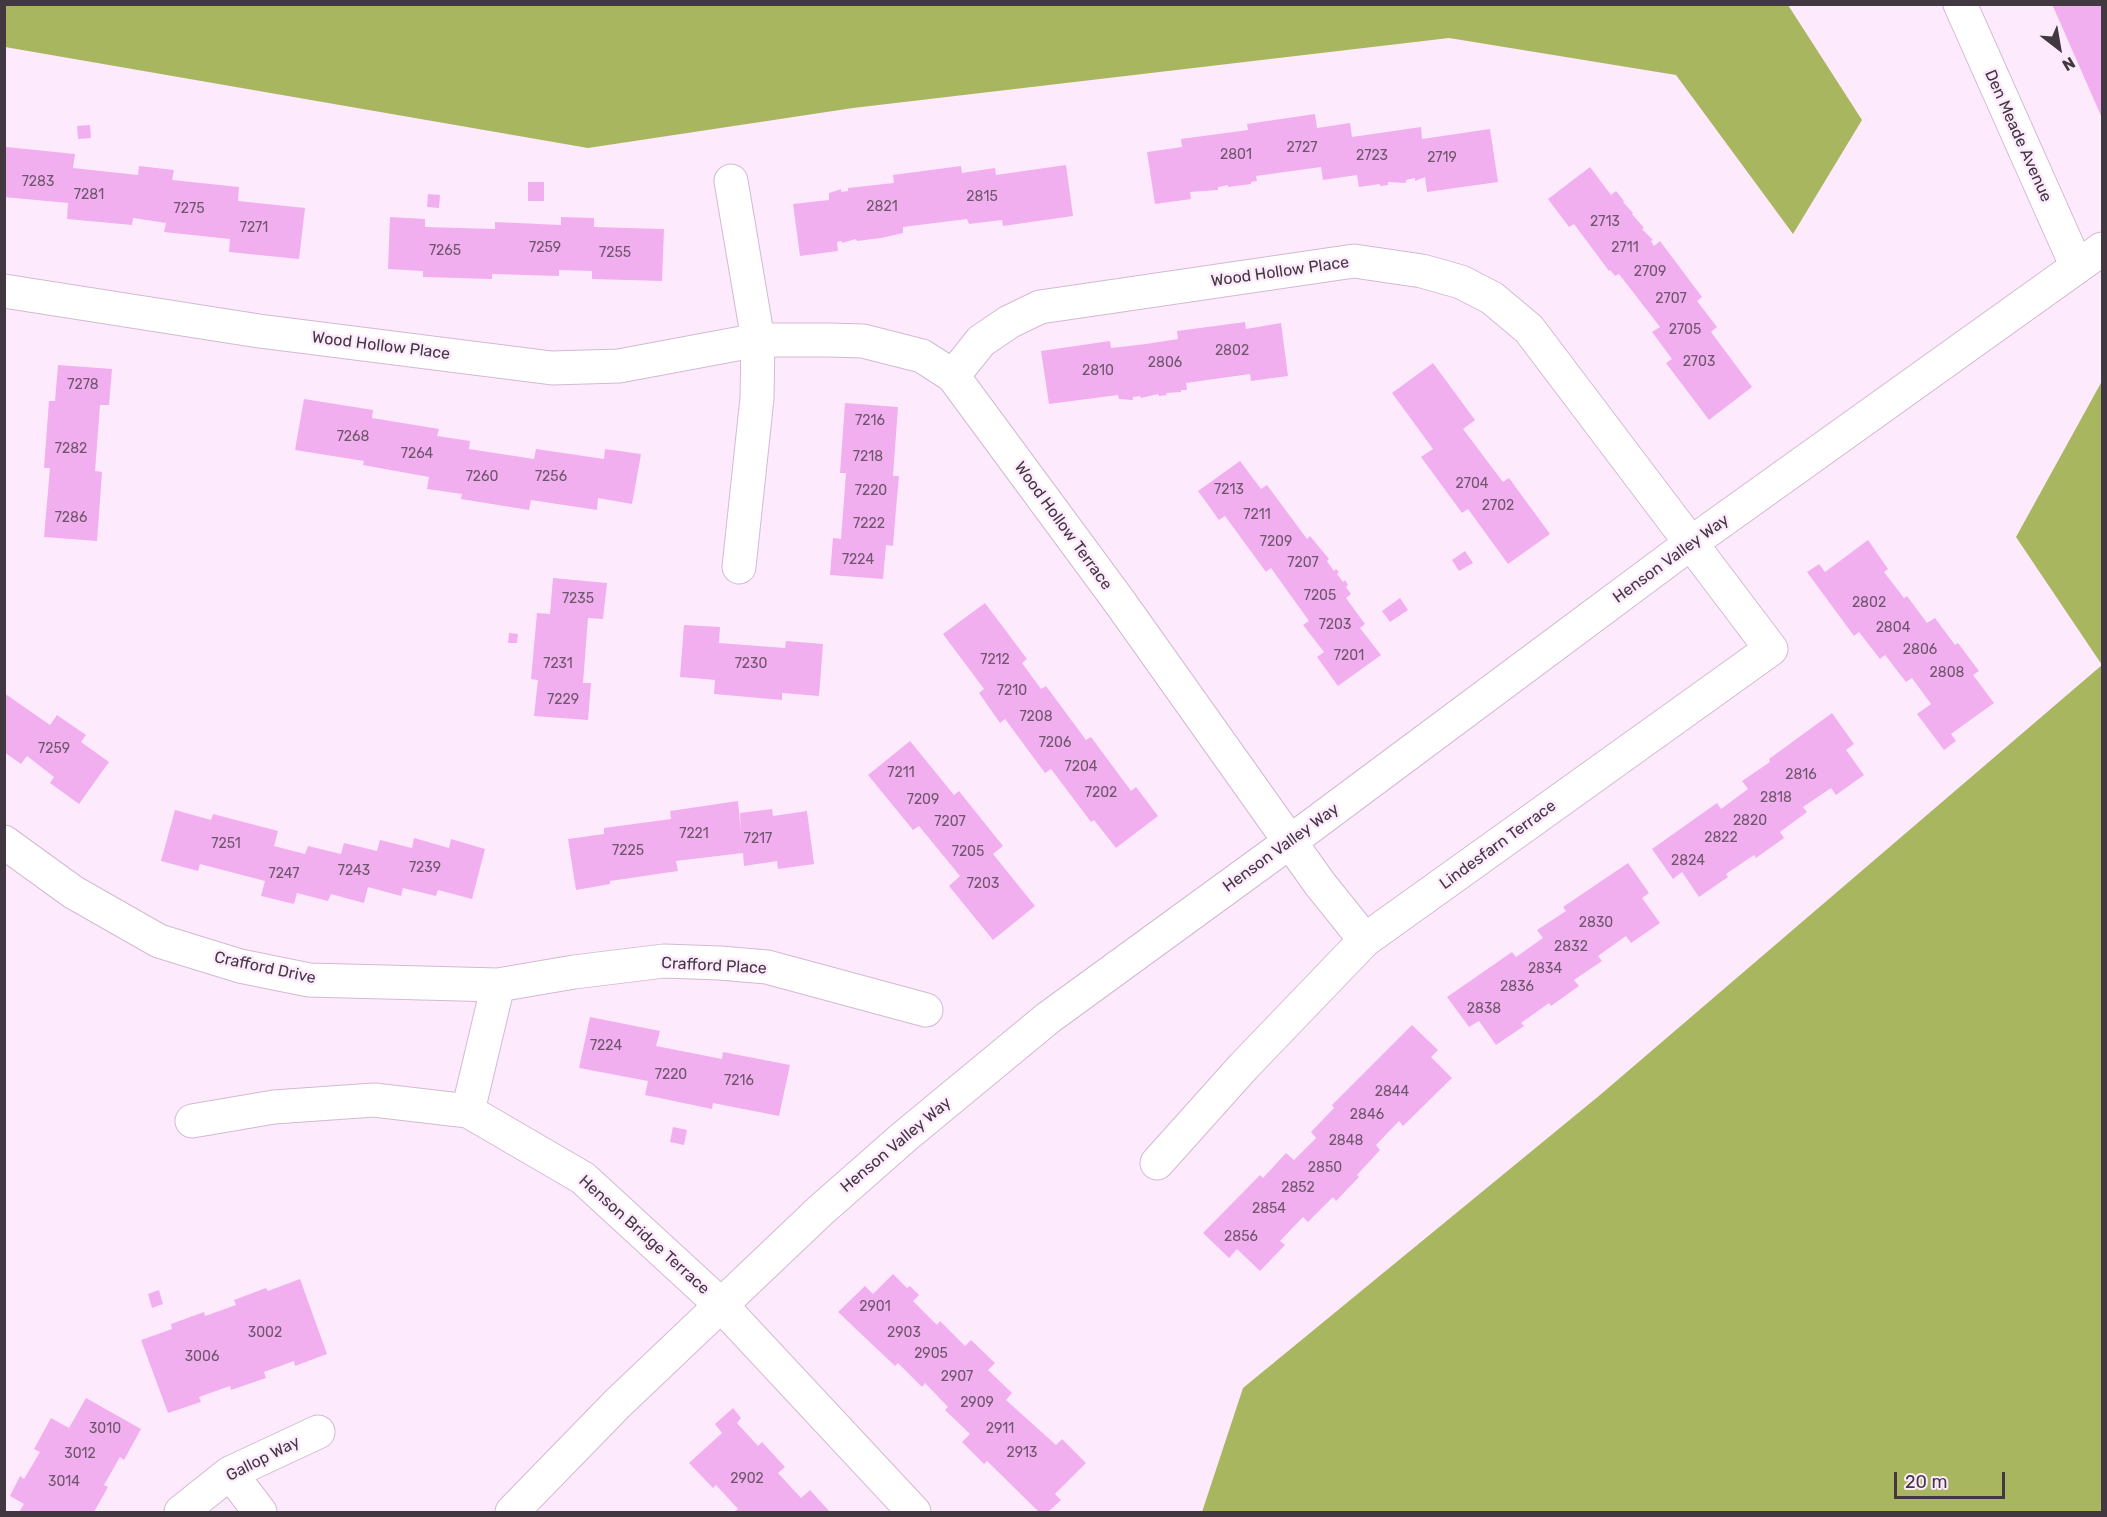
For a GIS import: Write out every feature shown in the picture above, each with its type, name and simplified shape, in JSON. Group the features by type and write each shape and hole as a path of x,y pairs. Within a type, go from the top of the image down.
{"street":[{"name":"Den Meade Avenue","path":"1960,4 2090,258"},
{"path":"731,181 758,340 757,398 739,567"},
{"name":"Henson Valley Way","path":"512,1512 617,1404 821,1210 904,1137 1048,1018 1291,841 1691,543 2090,258"},
{"name":"Wood Hollow Place","path":"953,376 981,341 1009,322 1040,307 1354,261 1422,271 1461,282 1492,298 1529,329 1691,543"},
{"name":"Wood Hollow Place","path":"4,291 259,331 552,368 619,366 758,340"},
{"name":"Wood Hollow Terrace","path":"758,340 863,341 922,356 953,376 1119,601 1320,884 1365,940"},
{"name":"Lindesfarn Terrace","path":"1157,1163 1244,1066 1365,940 1771,649 1691,543"},
{"name":"Crafford Drive","path":"4,842 73,892 159,941 240,966 309,980 498,985"},
{"name":"Crafford Place","path":"498,985 574,972 664,961 720,963 767,967 926,1010"},
{"path":"468,1112 498,985"},
{"name":"Henson Bridge Terrace","path":"192,1121 274,1107 374,1100 468,1112 583,1178 720,1304 914,1512"},
{"name":"Gallop Way","path":"182,1512 230,1473 318,1432"},
{"path":"230,1473 260,1512"}],"green space":[{"path":"4,5 1788,5 1862,120 1793,234 1676,75 1449,38 853,108 588,148 5,47"},
{"path":"2102,381 2102,665 2016,537"},
{"path":"2102,665 2102,1512 1202,1512 1243,1388 1600,1095"}],"building":[{"path":"2052,4 2102,4 2102,118"},
{"path":"1315,114 1317,128 1350,123 1352,137 1421,127 1422,139 1490,129 1498,182 1427,192 1425,177 1415,181 1415,178 1406,180 1406,183 1388,182 1388,185 1359,187 1357,175 1323,180 1321,167 1256,176 1257,181 1251,184 1228,187 1228,185 1218,187 1218,190 1190,192 1191,199 1155,204 1147,152 1182,147 1181,139 1248,130 1247,124"},
{"path":"90,125 91,138 78,139 77,126"},
{"path":"6,147 75,154 73,168 138,175 139,166 174,170 172,180 239,187 238,201 305,208 299,259 229,252 230,239 164,232 166,223 133,218 132,225 67,219 68,203 4,197"},
{"path":"1066,165 1073,216 1003,226 1002,220 969,224 967,219 903,227 903,233 881,238 837,242 838,251 800,256 793,204 829,200 829,193 841,189 841,192 848,191 848,188 894,183 893,175 961,166 962,173 995,168 996,175"},
{"path":"1590,167 1611,195 1616,191 1644,228 1642,229 1653,240 1651,241 1654,246 1660,241 1702,297 1697,301 1717,327 1711,332 1752,387 1709,420 1666,363 1672,359 1652,332 1660,327 1619,274 1615,276 1609,271 1574,224 1569,227 1548,199"},
{"path":"528,182 544,182 544,201 528,201"},
{"path":"428,194 440,195 439,208 427,207"},
{"path":"390,217 425,219 425,227 495,229 495,222 561,225 561,217 594,218 594,227 664,229 662,281 592,279 592,271 559,270 559,276 492,274 492,279 423,277 423,271 388,269"},
{"path":"1245,322 1246,329 1281,323 1288,376 1251,381 1250,374 1186,383 1187,390 1166,393 1167,395 1133,397 1133,400 1119,399 1118,395 1049,404 1041,351 1110,341 1111,348 1146,344 1178,339 1177,331"},
{"path":"1433,363 1475,420 1463,429 1503,482 1509,478 1550,534 1508,564 1468,509 1462,513 1421,457 1433,449 1392,393"},
{"path":"58,365 112,369 109,405 100,405 95,471 102,472 97,541 44,537 50,468 44,468 49,401 55,401"},
{"path":"304,399 373,410 372,418 439,429 437,436 470,441 469,449 534,459 536,449 604,459 605,449 641,454 632,504 598,498 597,510 531,500 529,510 461,499 462,494 427,489 429,477 363,465 364,461 295,450"},
{"path":"845,403 898,407 893,476 899,476 893,546 886,545 883,579 830,575 833,538 841,539 846,473 840,473"},
{"path":"1240,461 1261,489 1267,485 1307,539 1310,536 1329,559 1327,561 1334,571 1336,569 1339,572 1337,574 1343,582 1345,580 1348,585 1346,587 1351,594 1346,598 1365,624 1360,628 1381,655 1338,686 1317,657 1324,652 1303,625 1309,621 1271,568 1266,572 1225,516 1219,520 1198,491"},
{"path":"1868,540 1888,569 1884,572 1904,598 1907,596 1927,623 1935,618 1955,645 1958,643 1979,671 1973,675 1994,703 1951,734 1956,741 1944,750 1917,714 1931,704 1912,678 1906,682 1885,655 1880,659 1859,632 1854,636 1807,572 1819,564 1825,572"},
{"path":"1465,551 1473,563 1459,571 1452,560"},
{"path":"553,578 607,583 603,619 588,618 583,683 591,683 588,720 534,716 538,680 531,679 537,613 550,614"},
{"path":"1400,598 1408,610 1390,622 1382,611"},
{"path":"985,603 1027,659 1022,663 1041,689 1046,686 1086,740 1091,737 1131,791 1136,787 1158,816 1116,848 1094,820 1091,822 1051,769 1045,773 1005,719 1000,723 979,693 984,689 943,634"},
{"path":"684,625 720,627 719,643 785,648 786,641 823,644 819,696 782,693 782,700 714,694 715,680 680,677"},
{"path":"509,633 518,634 517,643 508,643"},
{"path":"4,693 50,725 57,715 86,735 81,742 109,762 79,804 50,783 54,777 27,756 21,764 4,752"},
{"path":"1832,713 1854,744 1846,750 1864,775 1836,795 1831,788 1803,807 1807,812 1780,832 1784,838 1756,858 1754,855 1726,874 1728,877 1699,897 1682,872 1673,879 1652,849 1717,803 1721,809 1748,789 1742,781"},
{"path":"910,741 954,795 959,791 1003,846 993,854 1035,906 993,940 949,886 960,876 919,826 913,830 868,775"},
{"path":"738,801 741,833 740,813 772,809 773,816 807,811 814,864 778,869 777,861 744,866 743,853 676,861 678,871 610,881 610,884 576,890 568,839 604,834 604,828 671,819 670,811"},
{"path":"175,810 211,820 213,814 278,831 274,846 305,854 308,846 341,854 344,843 377,851 380,840 412,848 414,838 449,848 451,839 485,849 472,899 438,890 436,896 403,888 401,896 368,887 364,903 331,894 328,901 297,893 294,904 261,896 265,881 200,864 198,871 161,861"},
{"path":"1628,863 1649,893 1642,898 1660,923 1631,943 1626,936 1598,956 1602,961 1574,980 1579,986 1551,1006 1549,1003 1521,1023 1524,1026 1496,1045 1479,1021 1469,1027 1447,997 1512,952 1516,957 1543,938 1537,930 1566,911 1563,907"},
{"path":"590,1017 660,1031 656,1046 722,1059 723,1052 790,1065 779,1116 713,1103 712,1109 645,1095 648,1081 579,1068"},
{"path":"1412,1025 1438,1050 1431,1057 1452,1078 1403,1126 1399,1121 1376,1145 1380,1150 1336,1201 1333,1197 1308,1222 1303,1217 1280,1241 1285,1245 1260,1271 1237,1249 1229,1258 1203,1233 1260,1175 1263,1178 1286,1153 1294,1160 1316,1138 1311,1132 1334,1108 1332,1105"},
{"path":"673,1127 687,1130 684,1145 670,1142"},
{"path":"893,1274 907,1288 910,1286 919,1295 913,1301 937,1325 940,1321 965,1346 971,1340 995,1363 988,1370 1012,1393 1006,1400 1056,1445 1062,1439 1086,1463 1055,1494 1061,1500 1048,1512 1039,1512 987,1461 984,1464 962,1442 970,1434 945,1410 948,1407 925,1383 922,1387 898,1363 895,1366 838,1312 865,1286 873,1294"},
{"path":"300,1279 327,1354 295,1366 294,1361 264,1372 266,1378 231,1390 230,1386 199,1397 201,1402 168,1413 141,1340 172,1329 171,1324 204,1312 205,1316 236,1305 234,1300"},
{"path":"159,1290 163,1304 152,1308 148,1294"},
{"path":"86,1398 141,1429 124,1460 120,1457 104,1485 108,1487 94,1512 19,1512 24,1504 10,1496 20,1476 24,1479 40,1452 34,1449 51,1418 69,1428"},
{"path":"733,1408 741,1418 737,1423 758,1446 762,1442 785,1467 778,1473 801,1498 810,1490 830,1512 734,1512 738,1509 716,1485 713,1488 689,1463 722,1433 715,1424"}]}
